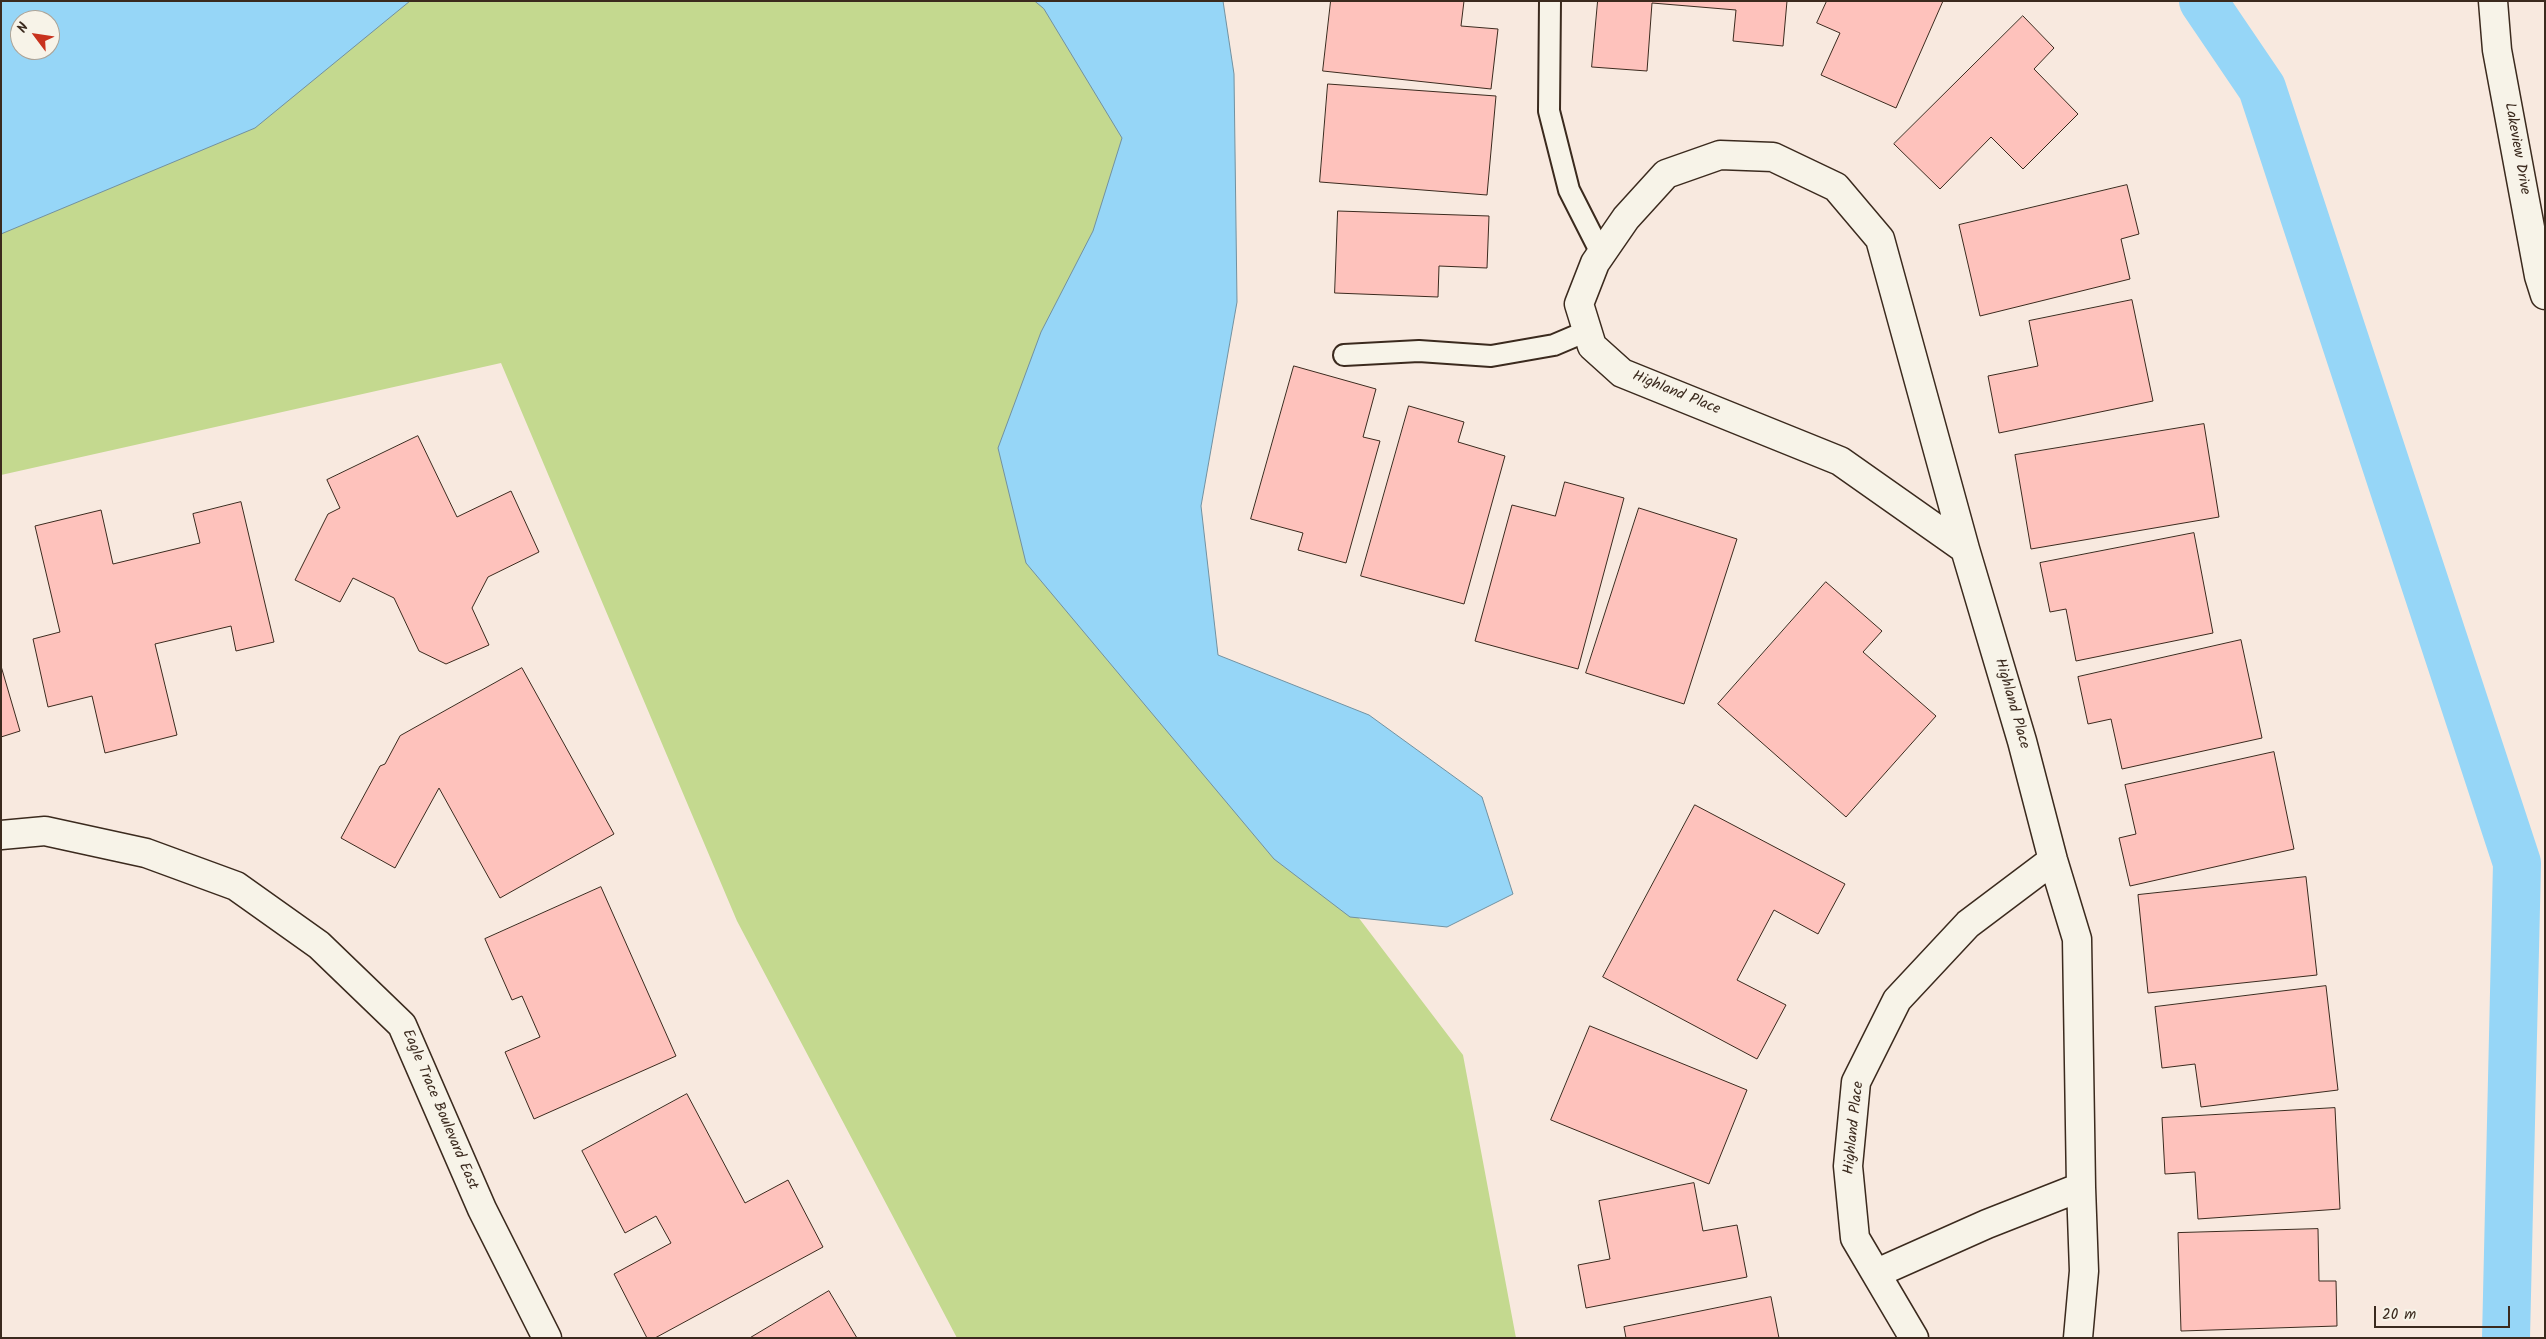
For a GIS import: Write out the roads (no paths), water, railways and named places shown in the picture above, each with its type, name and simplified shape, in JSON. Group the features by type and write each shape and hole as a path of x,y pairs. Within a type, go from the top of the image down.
{"street":[{"name":"Lakeview Drive","path":"2493,1 2497,50 2539,276 2545,295"},
{"name":"Highland Place","path":"1965,549 1840,461 1622,373 1592,346 1579,304 1595,263 1626,218 1666,174 1720,155 1773,157 1836,187 1880,239 1965,549 2022,741 2053,860 2077,940 2084,1271 2078,1338"},
{"name":"Eagle Trace Boulevard East","path":"1,835 45,831 146,853 236,886 319,945 402,1025 482,1209 547,1338"},
{"name":"Highland Place","path":"1914,1338 1855,1238 1848,1166 1856,1082 1897,1000 1968,924 2053,860"},
{"path":"1877,1273 1987,1224 2081,1187"}],"lane":[{"path":"1550,1 1549,111 1569,190 1602,253"},
{"path":"1344,355 1419,351 1491,356 1554,345 1587,331"}],"water":[{"path":"1,1 410,1 255,128 1,234"},
{"path":"1035,1 1223,1 1234,74 1237,302 1201,506 1218,655 1369,715 1482,797 1513,894 1447,927 1350,917 1274,859 1026,563 998,448 1041,332 1093,231 1122,138 1044,9"}],"waterway":[{"path":"2203,1 2262,88 2517,863 2506,1338"}]}
